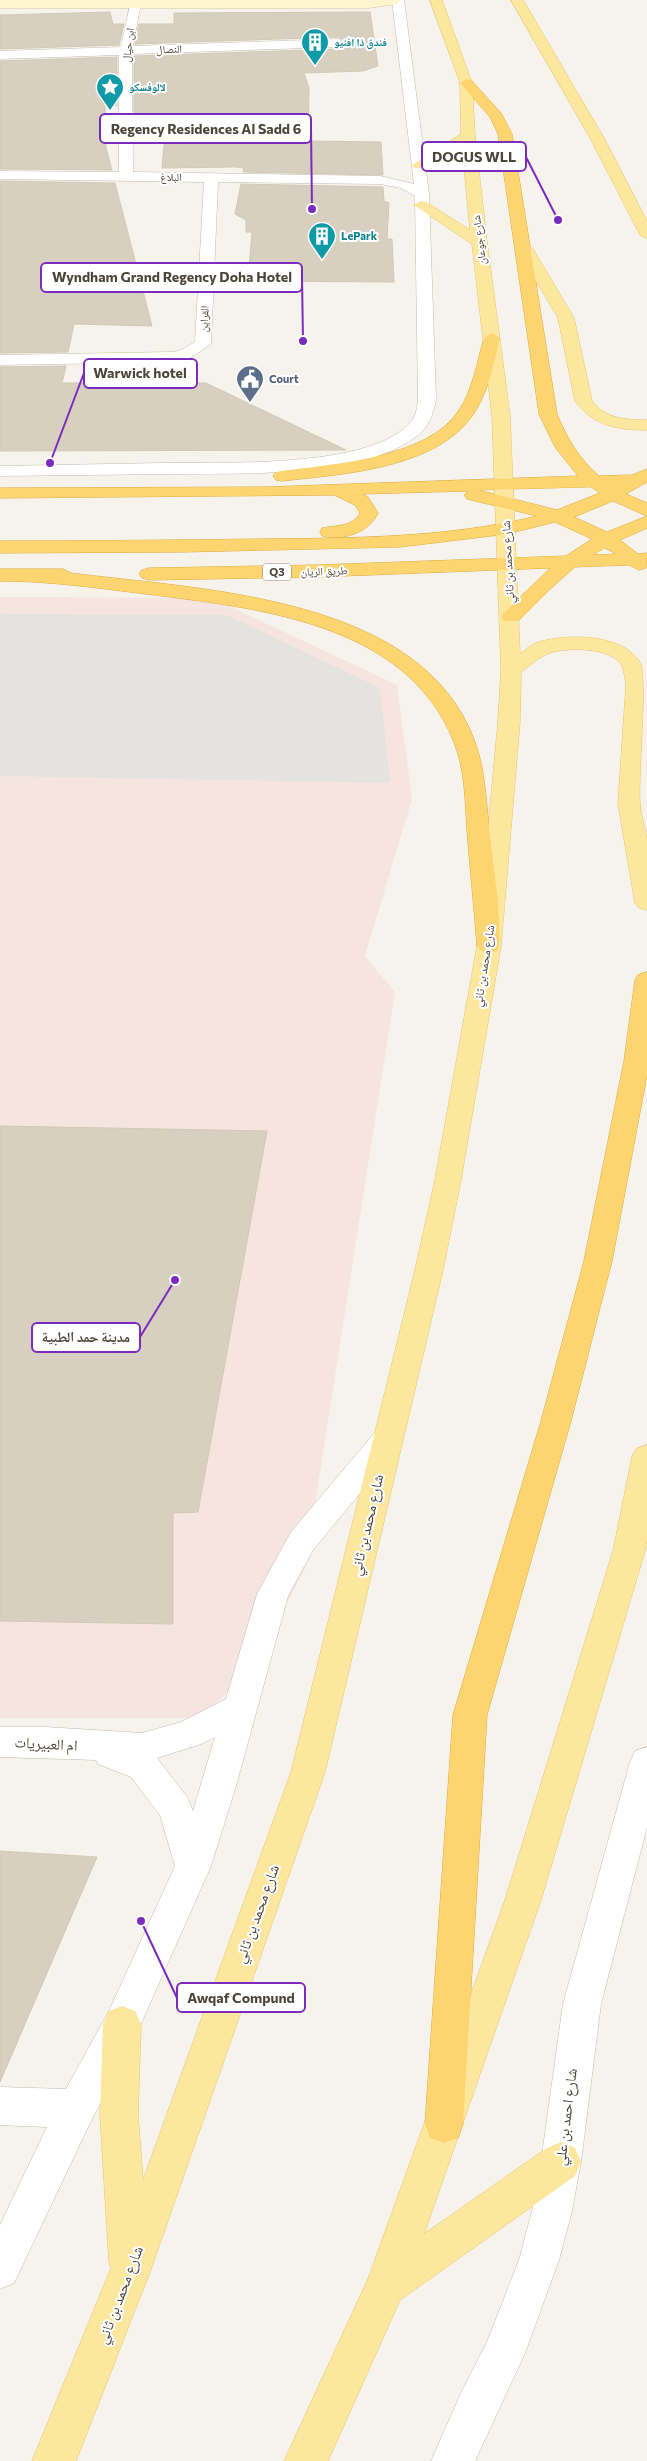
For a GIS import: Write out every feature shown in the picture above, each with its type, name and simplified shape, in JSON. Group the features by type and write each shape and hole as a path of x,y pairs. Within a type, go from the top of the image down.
{"highway":[{"path":"466,83 496,116 505,134 548,414 556,436 568,456 593,482 647,510"},
{"path":"162,493 355,466 418,449 441,436 464,416 479,384 492,338"},
{"path":"0,494 162,493 422,487 475,495 644,478"},
{"path":"0,547 115,547 372,542 455,536 506,528 555,516 613,494 644,478"},
{"path":"0,539 84,535 322,532 348,530 367,520 369,513 362,501 337,490"},
{"path":"505,493 605,539 643,563"},
{"path":"511,617 568,562 605,539 647,522"},
{"name":"طريق الريان","path":"0,575 230,574 508,563 643,563"},
{"path":"45,575 242,600 294,612 345,630 378,645 408,666 445,703 464,741 474,784 490,946"},
{"path":"444,2124 470,1715 556,1420 598,1261 638,1061 647,980"}],"main road":[{"name":"شارع جوعان","path":"436,0 466,83 468,136 479,242 501,416 505,493"},
{"path":"517,0 597,138 647,235"},
{"path":"419,165 468,136"},
{"path":"422,199 479,242"},
{"path":"524,248 566,318 584,401 589,409 611,422 647,425"},
{"name":"شارع محمد بن ثاني","path":"54,2461 130,2272 308,1772 429,1270 448,1180 490,946 509,722 511,670 511,617 505,493"},
{"path":"511,670 542,648 569,643 594,643 623,655 632,665 636,685 628,804 647,903"},
{"path":"306,2461 386,2286 523,1900 643,1505 647,1457"},
{"path":"122,2024 119,2115 130,2272"},
{"path":"386,2286 561,2162"}],"street":[{"path":"0,4 259,2 398,4 422,199 428,400 425,418 411,432 398,440 374,450 308,463 270,466 0,471"},
{"name":"ابن حيال","path":"126,176 126,50 135,4"},
{"name":"النصال","path":"0,55 338,43"},
{"name":"البلاغ","path":"343,179 393,175 419,165"},
{"name":"البلاغ","path":"0,175 343,179 394,182 422,199"},
{"name":"القراين","path":"0,360 171,357 184,355 203,344 211,177"},
{"name":"شارع محمد بن ثاني","path":"0,2270 76,2109 122,2024 193,1866 242,1707 263,1623 287,1566 302,1541 388,1438"},
{"name":"ام العبيريات","path":"0,1742 45,1742 142,1748 189,1734 242,1707"},
{"name":"ام العبيريات","path":"92,1746 143,1766 175,1808 193,1866"},
{"name":"شارع احمد بن علي","path":"453,2461 522,2310 548,2227 561,2162 582,2004 644,1785"},
{"path":"0,2106 76,2109"}],"shaded area":[{"path":"0,597 212,598 397,685 412,799 365,956 395,992 305,1568 258,1660 202,1718 0,1718"},
{"path":"0,614 227,615 380,688 390,783 0,776"}],"building":[{"path":"110,12 113,24 124,24 119,45 0,49 0,15"},
{"path":"370,12 378,66 363,71 304,73 309,88 308,141 381,142 383,175 243,172 244,168 236,167 162,168 166,124 134,112 134,56 338,49 346,42 338,37 135,44 139,24 174,24 174,13"},
{"path":"117,57 117,106 105,102 106,148 112,170 0,169 0,61"},
{"path":"0,181 115,183 152,326 74,324 68,352 0,353"},
{"path":"241,184 383,187 384,201 389,203 387,239 392,239 394,282 248,281 252,232 246,232 246,220 235,214"},
{"path":"66,366 62,383 206,383 346,450 0,451 0,367"},
{"path":"0,1126 267,1131 198,1512 173,1513 173,1624 0,1621"},
{"path":"0,1851 97,1857 0,2082"}],"place":[{"name":"فندق ذا افنيو","path":"315,66"},
{"name":"لالوفسكو","path":"110,111"},
{"name":"Regency Residences Al Sadd 6","path":"312,209"},
{"name":"DOGUS WLL","path":"558,220"},
{"name":"LePark","path":"322,260"},
{"name":"Wyndham Grand Regency Doha Hotel","path":"303,341"},
{"name":"Court","path":"250,403"},
{"name":"Warwick hotel","path":"50,463"},
{"name":"مدينة حمد الطبية","path":"175,1280"},
{"name":"Awqaf Compund","path":"141,1921"}]}
